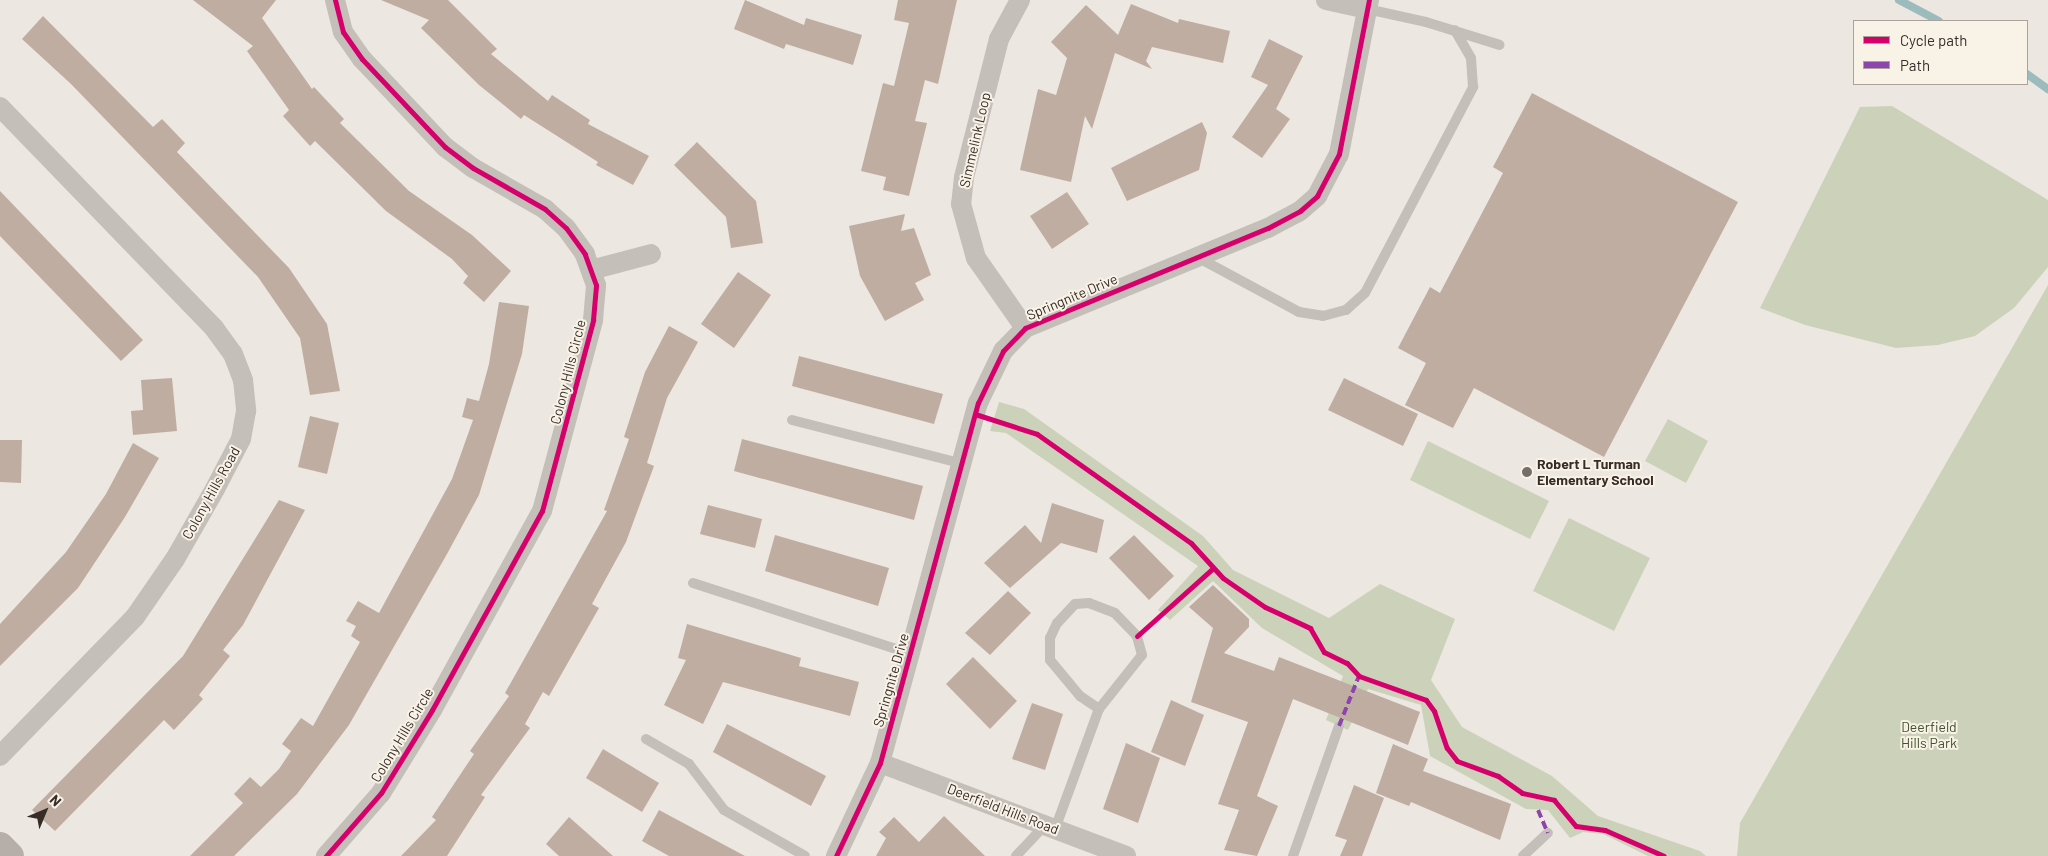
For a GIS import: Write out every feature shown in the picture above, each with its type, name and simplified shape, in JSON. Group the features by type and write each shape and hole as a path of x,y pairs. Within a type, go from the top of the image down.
{"street":[{"name":"Colony Hills Circle","path":"326,856 380,793 432,710 542,510 593,320 596,285 585,254 571,235 545,209 473,168 445,146 375,73 343,32 335,0"},
{"name":"Simmelink Loop","path":"1020,0 998,39 961,204 976,258 1026,328"},
{"path":"1326,0 1368,4"},
{"name":"Springnite Drive","path":"836,856 880,763 911,654 960,463 988,376 1003,351 1026,328 1300,211 1328,181 1339,154 1368,4"},
{"name":"Colony Hills Road","path":"0,106 214,328 233,354 243,380 246,411 242,439 175,559 135,617 0,756"},
{"path":"591,270 651,254"},
{"name":"Deerfield Hills Road","path":"880,763 1126,856"},
{"path":"0,846 10,856"}],"lane":[{"path":"1368,4 1500,45"},
{"path":"1196,257 1299,312 1323,316 1346,310 1366,293 1473,87 1471,58 1455,30"},
{"path":"792,420 960,463"},
{"path":"692,582 911,654"},
{"path":"1016,856 1050,827 1099,708 1142,655 1137,636 1115,613 1089,603 1075,604 1057,623 1050,638 1050,660 1080,696 1099,708"},
{"path":"1292,856 1339,726"},
{"path":"646,739 689,764 724,810 805,856"},
{"path":"1523,856 1548,833"}],"green space":[{"path":"1892,106 2048,200 2048,267 2014,308 1975,336 1938,345 1896,348 1805,325 1760,308 1860,107"},
{"name":"Deerfield Hills Park","path":"2048,285 2048,856 1737,856 1740,823"},
{"path":"999,402 1024,409 1203,536 1233,570 1329,618 1380,584 1455,619 1431,680 1462,727 1552,776 1598,816 1700,851 1706,856 1648,856 1603,834 1583,832 1570,838 1548,810 1526,809 1430,756 1421,705 1368,689 1348,730 1326,720 1343,676 1262,628 1213,581 1170,620 1158,610 1198,566 1006,433 990,431"},
{"path":"1668,419 1708,441 1686,483 1645,461"},
{"path":"1428,441 1549,501 1530,539 1410,480"},
{"path":"1569,518 1650,558 1614,631 1533,591"}],"building":[{"path":"193,0 276,0 262,18 312,89 314,87 344,119 340,123 409,191 472,235 511,271 484,302 463,283 468,276 452,259 386,211 315,141 310,146 283,116 289,110 247,51 253,46"},
{"path":"381,0 448,0 497,49 491,54 548,101 552,95 590,120 588,124 649,156 633,185 596,165 598,162 524,115 521,119 479,85 421,28 429,20"},
{"path":"745,0 804,25 806,18 862,35 853,65 786,44 784,49 734,29"},
{"path":"898,0 957,0 938,84 925,80 915,121 927,123 909,196 883,190 886,177 861,171 883,83 894,86 909,23 894,20"},
{"path":"1131,4 1178,23 1179,19 1230,31 1223,63 1152,47 1146,61 1152,69 1115,53 1092,129 1085,116 1071,182 1020,170 1038,89 1056,95 1067,58 1051,42 1086,5 1118,35"},
{"path":"43,16 153,127 162,119 185,143 177,152 289,268 327,324 340,391 310,395 300,338 258,277 71,84 22,39"},
{"path":"1269,39 1303,56 1276,109 1290,119 1262,158 1232,137 1268,85 1251,77"},
{"path":"1532,93 1738,202 1604,457 1474,388 1453,428 1405,405 1426,363 1398,348 1430,287 1440,293 1503,173 1493,167"},
{"path":"1202,122 1207,133 1199,170 1127,201 1111,168"},
{"path":"697,142 756,201 763,243 731,248 726,217 674,165"},
{"path":"0,191 143,340 121,361 0,236"},
{"path":"1067,192 1089,224 1052,249 1030,216"},
{"path":"905,214 901,231 914,228 931,275 915,283 924,300 885,321 860,276 849,226"},
{"path":"738,272 771,295 734,348 701,324"},
{"path":"499,302 529,306 522,354 479,495 447,554 349,725 297,794 234,856 190,856 243,803 234,794 250,777 261,787 279,769 291,751 282,744 301,718 313,726 360,642 351,636 356,626 346,621 358,601 379,613 452,479 473,420 462,417 467,398 479,401 489,364"},
{"path":"669,326 698,342 667,398 647,463 654,466 626,542 592,604 599,608 549,696 543,692 525,724 530,728 481,795 485,797 447,856 401,856 436,820 432,817 474,754 470,751 509,696 505,693 607,511 604,510 629,439 624,437 645,372"},
{"path":"799,356 943,394 934,424 792,386"},
{"path":"172,378 177,431 133,435 131,411 143,410 141,380"},
{"path":"1344,378 1418,414 1403,446 1328,410"},
{"path":"310,416 339,423 327,474 298,467"},
{"path":"742,439 923,486 914,520 734,471"},
{"path":"0,440 22,440 21,483 0,482"},
{"path":"133,443 159,458 125,517 78,588 0,666 0,624 66,552 106,494"},
{"path":"279,500 305,510 243,625 223,650 230,656 199,695 203,699 174,730 164,720 55,831 32,810 183,656"},
{"path":"1052,503 1104,520 1097,553 1061,543 1010,588 984,563 1025,525 1041,543"},
{"path":"708,505 762,519 755,548 700,534"},
{"path":"775,535 889,568 878,606 765,571"},
{"path":"1134,535 1174,576 1149,600 1109,558"},
{"path":"1213,585 1249,619 1249,627 1224,653 1274,671 1279,657 1420,712 1408,745 1293,699 1257,796 1278,806 1257,856 1224,850 1239,810 1218,804 1248,722 1191,702 1213,628 1189,607"},
{"path":"1008,591 1031,613 990,655 965,633"},
{"path":"687,624 801,658 799,666 859,682 850,716 723,682 703,724 664,705 686,660 678,658"},
{"path":"973,657 1017,701 990,729 946,684"},
{"path":"1171,700 1204,715 1185,766 1151,752"},
{"path":"1032,703 1063,714 1045,770 1012,759"},
{"path":"727,724 826,776 811,806 713,752"},
{"path":"1126,743 1160,758 1138,823 1103,809"},
{"path":"1393,744 1428,759 1423,771 1511,804 1500,840 1411,802 1409,806 1376,793"},
{"path":"603,749 659,783 642,812 586,778"},
{"path":"1354,785 1384,798 1362,856 1340,856 1347,840 1335,836"},
{"path":"659,810 745,856 669,856 642,841"},
{"path":"944,816 985,856 876,856 886,838 879,832 894,817 919,842"},
{"path":"569,817 613,856 559,856 546,844"}],"waterway":[{"path":"1899,0 1937,20"},
{"path":"2028,75 2048,89"}],"marked path":[{"path":"1339,726 1359,676"},
{"path":"1538,810 1548,833"}],"cycle path":[{"path":"326,856 381,793 432,710 542,511 593,320 596,285 585,254 566,228 545,209 473,168 445,147 362,59 343,32 335,0"},
{"path":"836,856 880,763 978,403 1003,351 1025,328 1268,228 1300,211 1317,196 1339,154 1369,0"},
{"path":"975,414 1037,434 1191,543 1223,578 1265,607 1310,628 1324,652 1347,663 1359,676 1426,700 1434,711 1447,748 1457,761 1498,776 1522,793 1554,800 1576,826 1605,830 1664,856"},
{"path":"1137,636 1213,568"}],"place":[{"name":"Robert L Turman Elementary School","path":"1527,472"}]}
